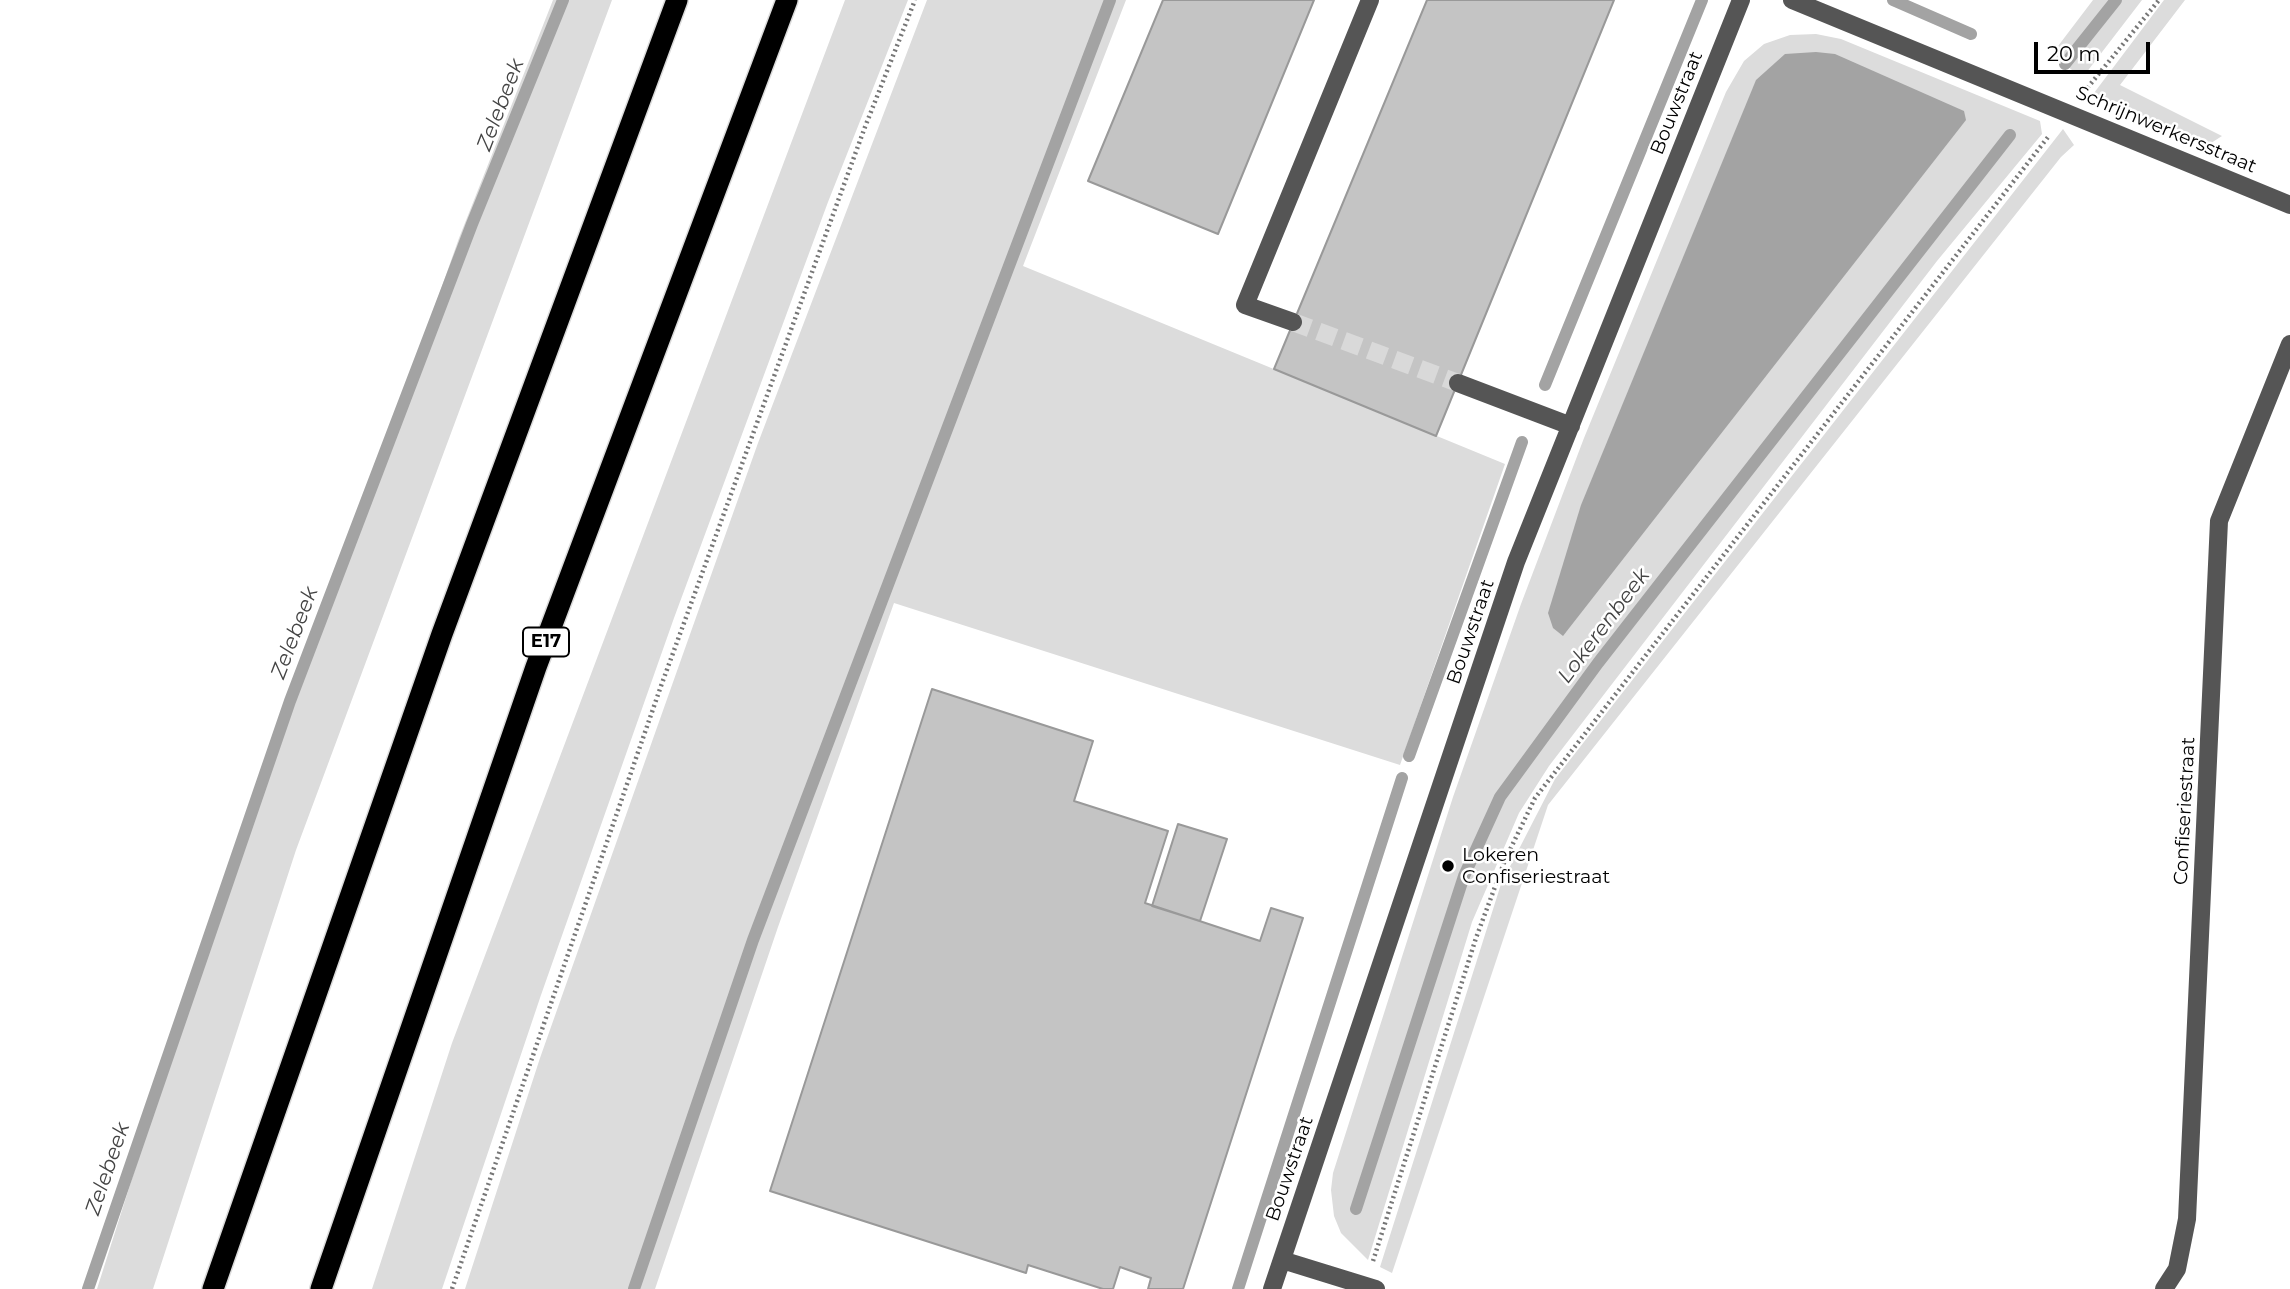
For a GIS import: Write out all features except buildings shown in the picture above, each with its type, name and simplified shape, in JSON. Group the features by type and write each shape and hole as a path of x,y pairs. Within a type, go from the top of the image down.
{"highway":[{"path":"213,1289 442,634 677,0"},
{"name":"E17","path":"321,1289 537,667 787,0"}],"street":[{"path":"1293,322 1245,305 1370,0"},
{"name":"Bouwstraat","path":"1272,1289 1516,562 1741,0"},
{"name":"Schrijnwerkersstraat","path":"1792,0 2290,205"},
{"name":"Confiseriestraat","path":"2164,1289 2177,1269 2187,1219 2219,521 2290,344"},
{"path":"1458,383 1571,426"},
{"path":"1282,1260 1370,1288"}],"path":[{"path":"452,1289 642,737 860,140 915,0"},
{"path":"1370,1288 1476,938 1505,860 1535,798 1958,249 2158,0"}],"shaded area":[{"path":"553,0 612,0 296,850 153,1289 97,1289 176,1040 459,238"},
{"path":"845,0 908,0 828,202 674,618 541,995 442,1289 372,1289 452,1043"},
{"path":"927,0 1126,0 1023,266 1505,464 1400,765 894,603 778,927 655,1289 465,1289 540,1058 758,443"},
{"path":"2093,0 2142,0 2086,73 2081,71 2077,74 2052,54"},
{"path":"2164,0 2185,0 2120,85 2222,136 2208,145 2091,97"},
{"path":"1816,34 1841,39 2040,121 2042,134 1937,261 1549,766 1519,813 1472,922 1368,1260 1341,1233 1334,1216 1331,1190 1333,1173 1453,797 1521,604 1584,438 1726,92 1744,61 1764,44 1790,35"},
{"path":"1785,54 1835,54 1964,111 1966,120 1563,636 1553,628 1548,613 1581,505 1756,80"},
{"path":"2063,129 2074,145 2061,157 1548,805 1392,1273 1380,1267 1501,884 1555,779"}],"waterway":[{"name":"Zelebeek","path":"88,1289 290,701 472,224 563,0"},
{"path":"634,1289 753,940 1110,0"},
{"path":"1545,385 1702,0"},
{"path":"1893,0 1971,34"},
{"name":"Lokerenbeek","path":"2065,64 2116,0"},
{"name":"Lokerenbeek","path":"1356,1209 1464,876 1500,797 1598,663 2010,135"},
{"path":"1409,756 1522,442"},
{"path":"1238,1289 1402,778"}],"tunnel":[{"path":"1293,322 1458,383"}],"place":[{"name":"Lokeren Confiseriestraat","path":"1448,866"}]}
